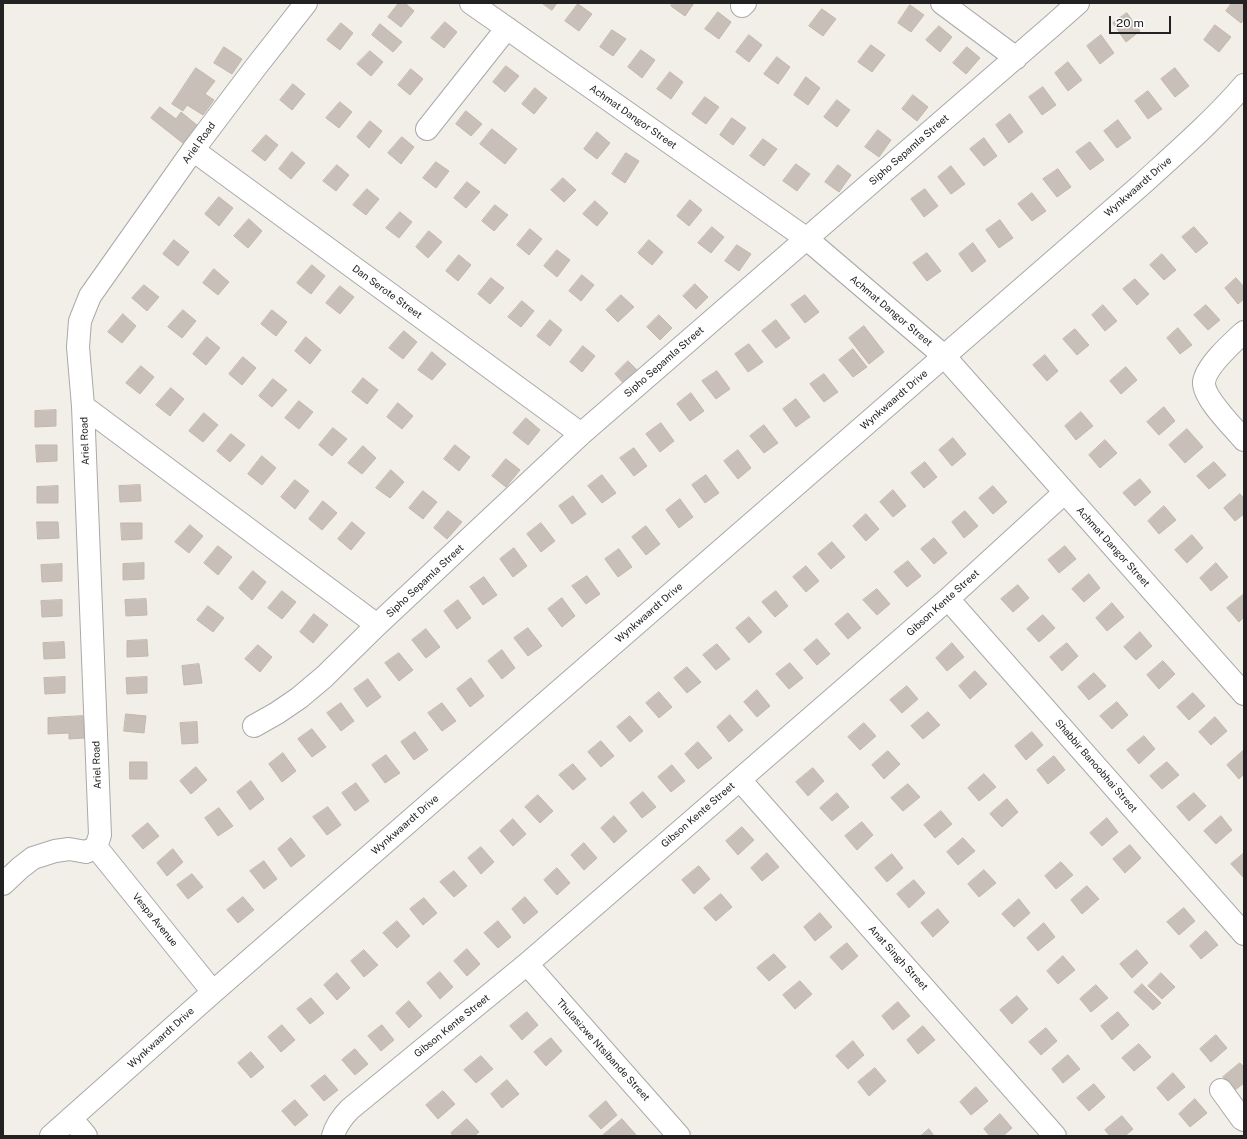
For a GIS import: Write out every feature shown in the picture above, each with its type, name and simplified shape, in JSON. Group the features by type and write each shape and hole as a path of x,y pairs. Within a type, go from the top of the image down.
{"street":[{"name":"Ariel Road","path":"96,847 100,834 84,406 78,347 80,322 90,296 193,150 306,3"},
{"name":"Achmat Dangor Street","path":"471,3 807,239 944,356 1244,694"},
{"path":"942,3 1016,58"},
{"name":"Sipho Sepamla Street","path":"254,726 277,713 324,677 581,434 1078,3"},
{"path":"427,129 508,28"},
{"name":"Wynkwaardt Drive","path":"51,1136 213,992 1141,185 1193,138 1244,85"},
{"name":"Dan Serote Street","path":"193,150 581,434"},
{"path":"1244,332 1211,366 1204,383 1206,393 1212,404 1244,440"},
{"path":"84,406 377,626"},
{"name":"Gibson Kente Street","path":"333,1136 341,1118 350,1109 527,964 948,598 1064,493"},
{"name":"Shabbir Banoobhai Street","path":"948,598 1244,934"},
{"name":"Anat Singh Street","path":"740,780 1055,1136"},
{"path":"3,884 32,858 55,851 69,849 86,852 96,847"},
{"name":"Vespa Avenue","path":"96,847 213,992"},
{"name":"Thulasizwe Ntsibande Street","path":"527,964 680,1136"},
{"path":"1221,1090 1244,1120"},
{"path":"71,1118 86,1136"}],"building":[{"path":"399,3 405,3 414,11 401,27 388,17"},
{"path":"542,3 557,3 552,10"},
{"path":"673,3 694,3 685,16 671,6"},
{"path":"1232,3 1244,3 1244,20 1241,23 1226,11"},
{"path":"578,4 592,14 579,31 565,21"},
{"path":"910,5 924,15 911,32 898,23"},
{"path":"822,9 836,19 823,36 809,26"},
{"path":"718,12 731,22 719,39 705,29"},
{"path":"1127,13 1140,31 1126,42 1113,23"},
{"path":"445,22 457,32 444,48 431,38"},
{"path":"341,23 353,33 340,50 327,40"},
{"path":"380,24 402,42 393,52 372,35"},
{"path":"1215,25 1231,37 1219,52 1204,40"},
{"path":"939,26 952,37 940,52 926,40"},
{"path":"612,30 626,39 613,56 600,47"},
{"path":"749,35 762,45 749,62 736,52"},
{"path":"1101,35 1114,53 1100,64 1087,46"},
{"path":"871,45 885,55 872,72 858,62"},
{"path":"224,47 242,59 232,74 214,63"},
{"path":"967,47 980,58 966,74 953,63"},
{"path":"641,50 655,60 642,78 628,67"},
{"path":"370,51 383,62 371,76 357,64"},
{"path":"777,57 790,67 778,84 764,74"},
{"path":"1068,62 1082,80 1068,91 1055,73"},
{"path":"506,66 519,76 505,92 493,82"},
{"path":"196,68 215,81 205,94 214,100 203,115 187,105 183,111 172,104"},
{"path":"1175,68 1189,86 1175,97 1161,79"},
{"path":"411,69 423,79 410,95 398,85"},
{"path":"670,72 683,82 671,99 657,89"},
{"path":"806,77 820,88 808,105 794,95"},
{"path":"293,84 305,94 292,110 280,100"},
{"path":"1043,87 1056,105 1042,115 1029,97"},
{"path":"535,88 547,98 534,114 522,104"},
{"path":"1148,91 1162,109 1148,119 1135,101"},
{"path":"913,95 928,107 917,121 902,109"},
{"path":"705,97 719,107 706,124 692,114"},
{"path":"837,100 850,110 837,127 824,117"},
{"path":"340,102 352,112 339,128 326,118"},
{"path":"160,107 176,119 181,112 198,126 184,144 151,118"},
{"path":"466,111 482,124 471,136 456,124"},
{"path":"1010,114 1023,132 1009,143 996,125"},
{"path":"732,118 746,128 733,145 720,135"},
{"path":"1118,120 1131,138 1117,148 1104,131"},
{"path":"370,121 382,131 369,148 357,137"},
{"path":"492,129 517,149 505,164 480,144"},
{"path":"878,130 891,140 879,157 865,147"},
{"path":"597,132 610,143 597,159 584,149"},
{"path":"266,135 278,145 265,161 252,151"},
{"path":"402,137 414,147 401,164 388,153"},
{"path":"984,138 997,156 984,166 970,149"},
{"path":"763,139 777,149 764,166 750,156"},
{"path":"1090,142 1104,160 1090,170 1076,152"},
{"path":"292,152 305,163 291,179 279,169"},
{"path":"626,153 639,161 625,183 612,174"},
{"path":"436,162 449,171 436,188 423,178"},
{"path":"796,164 810,174 797,191 783,181"},
{"path":"337,165 349,175 336,191 323,181"},
{"path":"838,165 851,175 839,192 825,182"},
{"path":"951,166 965,184 951,194 938,177"},
{"path":"1058,169 1071,187 1057,197 1043,179"},
{"path":"563,178 576,190 564,202 551,190"},
{"path":"467,182 480,192 466,208 454,198"},
{"path":"367,189 379,199 366,215 353,205"},
{"path":"925,189 938,206 924,217 911,199"},
{"path":"1032,193 1046,211 1032,221 1018,204"},
{"path":"219,197 233,208 219,226 205,214"},
{"path":"690,200 702,210 689,226 677,216"},
{"path":"595,201 608,213 597,226 583,214"},
{"path":"495,205 508,215 494,231 482,221"},
{"path":"400,212 412,222 399,238 386,228"},
{"path":"249,219 262,231 248,248 234,236"},
{"path":"1000,220 1013,238 999,248 986,230"},
{"path":"712,227 724,237 711,253 698,243"},
{"path":"1194,227 1208,243 1196,253 1182,237"},
{"path":"530,229 542,239 529,255 517,245"},
{"path":"429,231 442,242 428,258 416,247"},
{"path":"174,240 189,252 178,266 163,254"},
{"path":"649,240 663,252 652,265 638,253"},
{"path":"973,243 986,261 972,272 959,254"},
{"path":"737,245 751,254 739,271 725,261"},
{"path":"557,250 570,260 557,277 544,266"},
{"path":"927,253 941,271 927,281 913,263"},
{"path":"1162,254 1176,270 1164,280 1150,265"},
{"path":"459,255 471,265 458,281 446,271"},
{"path":"312,265 325,276 311,294 297,283"},
{"path":"214,269 229,282 218,295 203,283"},
{"path":"582,275 594,285 581,301 569,291"},
{"path":"491,278 504,288 490,304 478,294"},
{"path":"1236,278 1244,287 1244,299 1238,304 1225,288"},
{"path":"1135,279 1149,294 1137,305 1123,289"},
{"path":"695,284 708,297 696,309 683,296"},
{"path":"144,285 159,297 147,311 132,298"},
{"path":"340,286 354,297 340,314 326,303"},
{"path":"621,295 634,307 618,322 606,310"},
{"path":"805,295 819,312 805,323 791,305"},
{"path":"522,301 534,311 521,327 508,317"},
{"path":"1103,305 1117,321 1105,331 1092,315"},
{"path":"1206,305 1220,320 1208,330 1194,315"},
{"path":"183,310 196,321 182,338 168,327"},
{"path":"272,310 287,322 276,336 261,324"},
{"path":"123,314 136,326 122,343 108,332"},
{"path":"659,315 672,328 660,340 647,327"},
{"path":"550,320 562,330 550,346 537,336"},
{"path":"776,320 790,338 776,348 762,331"},
{"path":"864,326 884,352 869,364 849,338"},
{"path":"1178,328 1192,345 1180,354 1167,338"},
{"path":"1075,329 1089,345 1077,355 1063,339"},
{"path":"404,331 417,342 403,359 389,348"},
{"path":"207,337 220,348 206,365 193,354"},
{"path":"306,337 321,350 310,364 295,351"},
{"path":"749,344 763,362 748,372 735,354"},
{"path":"583,346 595,356 582,372 570,362"},
{"path":"853,349 867,367 853,377 839,360"},
{"path":"432,352 446,364 432,380 418,370"},
{"path":"1045,355 1058,371 1047,381 1033,365"},
{"path":"243,357 256,368 242,385 229,374"},
{"path":"628,361 639,372 626,386 615,374"},
{"path":"141,366 154,377 140,394 126,383"},
{"path":"1126,367 1137,380 1121,394 1110,381"},
{"path":"717,371 730,389 716,399 702,381"},
{"path":"824,374 838,392 824,402 810,384"},
{"path":"363,378 378,390 367,404 352,392"},
{"path":"273,379 287,390 272,407 259,396"},
{"path":"171,388 184,399 170,416 156,405"},
{"path":"691,393 704,411 690,421 677,404"},
{"path":"796,399 810,417 796,427 783,409"},
{"path":"299,401 313,412 299,429 285,418"},
{"path":"398,403 413,416 402,429 387,417"},
{"path":"1164,407 1175,421 1159,435 1147,422"},
{"path":"56,410 56,426 35,427 35,411"},
{"path":"1081,412 1093,426 1076,440 1065,426"},
{"path":"204,413 218,425 203,442 189,431"},
{"path":"526,418 540,430 528,445 513,433"},
{"path":"661,423 674,441 660,452 646,434"},
{"path":"764,425 778,443 764,453 750,436"},
{"path":"333,428 347,439 332,456 319,445"},
{"path":"1187,429 1203,447 1185,463 1169,445"},
{"path":"231,434 245,445 230,462 217,451"},
{"path":"953,438 966,454 952,466 939,450"},
{"path":"1105,440 1117,453 1100,468 1089,455"},
{"path":"36,445 57,445 57,461 37,462"},
{"path":"455,445 470,457 459,471 444,459"},
{"path":"363,446 376,458 362,474 348,463"},
{"path":"634,448 647,466 634,476 620,458"},
{"path":"738,450 751,468 738,479 724,461"},
{"path":"262,456 276,468 262,485 248,474"},
{"path":"506,459 520,470 506,487 492,476"},
{"path":"925,462 937,477 924,488 911,473"},
{"path":"1214,462 1226,475 1209,489 1197,476"},
{"path":"391,470 404,482 390,498 376,488"},
{"path":"602,475 616,493 602,503 588,486"},
{"path":"706,475 719,493 705,503 692,485"},
{"path":"1140,479 1151,492 1135,506 1123,493"},
{"path":"295,480 309,491 295,509 281,497"},
{"path":"140,485 141,501 120,502 119,486"},
{"path":"58,486 58,503 37,503 37,487"},
{"path":"993,486 1007,502 993,514 979,498"},
{"path":"893,490 906,506 893,517 880,502"},
{"path":"423,491 437,502 423,519 409,508"},
{"path":"1240,494 1244,498 1244,514 1235,521 1224,508"},
{"path":"573,496 586,514 572,524 559,506"},
{"path":"680,499 693,517 679,528 666,510"},
{"path":"323,501 337,513 322,530 309,519"},
{"path":"1164,506 1176,520 1159,534 1148,521"},
{"path":"448,511 462,522 447,539 434,528"},
{"path":"965,511 978,526 964,538 952,522"},
{"path":"866,514 879,529 866,541 853,526"},
{"path":"37,522 58,522 59,538 38,539"},
{"path":"352,522 365,533 351,550 338,539"},
{"path":"121,523 142,523 142,539 122,540"},
{"path":"541,523 555,541 541,552 527,534"},
{"path":"190,525 203,536 189,553 175,542"},
{"path":"646,526 660,544 646,555 632,537"},
{"path":"1192,535 1203,548 1187,563 1175,550"},
{"path":"934,538 947,553 934,564 921,549"},
{"path":"832,542 845,557 831,569 818,554"},
{"path":"218,546 232,557 218,575 204,563"},
{"path":"1065,546 1076,559 1059,573 1048,560"},
{"path":"514,548 527,566 513,577 500,559"},
{"path":"619,549 632,567 618,577 605,559"},
{"path":"908,561 921,576 907,587 894,572"},
{"path":"144,563 144,579 123,580 123,564"},
{"path":"1216,563 1228,577 1211,591 1200,578"},
{"path":"62,564 62,581 42,582 41,565"},
{"path":"806,566 819,581 806,592 793,577"},
{"path":"253,571 266,582 252,600 239,588"},
{"path":"1089,574 1100,588 1084,602 1072,589"},
{"path":"587,576 600,594 586,604 572,586"},
{"path":"484,577 497,595 483,605 470,587"},
{"path":"1018,585 1029,598 1013,612 1001,599"},
{"path":"877,589 890,604 877,615 863,600"},
{"path":"282,591 296,602 282,619 268,608"},
{"path":"776,591 788,606 775,617 762,602"},
{"path":"1244,594 1244,617 1239,622 1227,608"},
{"path":"562,598 575,616 562,627 548,609"},
{"path":"146,599 147,615 126,616 125,600"},
{"path":"62,600 62,616 42,617 41,601"},
{"path":"458,600 471,618 457,629 444,611"},
{"path":"1112,603 1124,617 1107,631 1096,618"},
{"path":"208,606 224,618 213,632 197,620"},
{"path":"848,613 861,628 848,639 835,624"},
{"path":"314,614 328,625 313,643 300,632"},
{"path":"1043,615 1055,628 1039,642 1027,629"},
{"path":"749,617 762,632 749,643 736,628"},
{"path":"528,628 542,646 528,656 514,638"},
{"path":"426,629 440,647 426,658 412,640"},
{"path":"1140,632 1152,646 1136,660 1124,647"},
{"path":"817,639 830,654 817,665 804,650"},
{"path":"147,640 148,656 127,657 127,641"},
{"path":"64,642 65,658 44,659 43,643"},
{"path":"952,643 964,657 947,671 936,658"},
{"path":"1067,643 1078,656 1062,671 1050,657"},
{"path":"717,644 730,659 716,670 703,655"},
{"path":"258,645 272,657 260,672 245,659"},
{"path":"502,650 515,668 502,679 488,661"},
{"path":"399,653 413,670 399,681 385,663"},
{"path":"1163,661 1175,674 1159,689 1147,675"},
{"path":"790,663 803,678 789,689 776,674"},
{"path":"199,664 202,683 184,685 182,666"},
{"path":"687,667 701,682 687,693 674,678"},
{"path":"975,671 987,684 970,699 959,686"},
{"path":"1094,673 1106,686 1089,700 1078,687"},
{"path":"65,677 65,693 45,694 44,678"},
{"path":"147,677 147,693 127,694 126,678"},
{"path":"471,678 484,696 470,707 457,689"},
{"path":"368,679 381,697 367,707 354,689"},
{"path":"907,686 918,699 902,713 890,700"},
{"path":"757,690 770,706 757,717 744,702"},
{"path":"659,692 672,707 659,718 646,703"},
{"path":"1193,693 1205,706 1189,720 1177,707"},
{"path":"1117,702 1128,715 1112,729 1100,716"},
{"path":"341,703 354,721 341,731 327,713"},
{"path":"442,703 456,721 442,731 428,713"},
{"path":"928,712 940,725 923,739 911,726"},
{"path":"126,714 146,716 144,733 124,731"},
{"path":"730,715 743,730 729,742 717,727"},
{"path":"83,716 84,738 69,739 69,733 48,734 48,718"},
{"path":"630,716 643,731 630,742 617,727"},
{"path":"1215,717 1227,731 1211,745 1199,732"},
{"path":"197,722 198,743 182,744 180,723"},
{"path":"864,723 876,736 860,750 848,737"},
{"path":"312,729 326,747 312,757 298,739"},
{"path":"415,732 428,750 414,760 401,742"},
{"path":"1032,732 1043,745 1026,760 1015,746"},
{"path":"1144,736 1155,749 1139,764 1127,750"},
{"path":"601,741 614,756 601,767 588,752"},
{"path":"698,742 712,758 698,769 685,754"},
{"path":"888,751 900,764 884,779 872,765"},
{"path":"1243,751 1244,774 1239,779 1227,765"},
{"path":"283,753 296,771 282,782 269,764"},
{"path":"386,755 400,773 385,783 372,765"},
{"path":"1054,756 1065,770 1048,784 1037,770"},
{"path":"130,762 147,762 147,779 130,779"},
{"path":"1167,762 1179,775 1162,789 1150,776"},
{"path":"573,764 586,779 573,790 559,775"},
{"path":"672,765 685,781 671,792 658,777"},
{"path":"196,767 207,780 191,794 180,781"},
{"path":"813,768 824,781 808,796 796,782"},
{"path":"984,774 996,787 979,801 968,788"},
{"path":"251,781 264,799 250,810 237,792"},
{"path":"356,783 369,801 355,811 342,793"},
{"path":"908,784 920,797 903,811 891,798"},
{"path":"643,792 656,807 642,818 630,803"},
{"path":"837,793 849,807 832,821 820,808"},
{"path":"1194,793 1206,806 1189,821 1177,807"},
{"path":"538,795 553,811 540,823 525,807"},
{"path":"1007,799 1018,812 1002,827 990,814"},
{"path":"328,807 341,825 327,835 313,817"},
{"path":"219,808 233,826 218,836 205,818"},
{"path":"941,811 952,824 935,838 924,825"},
{"path":"614,816 627,831 614,843 601,828"},
{"path":"1221,816 1232,830 1216,844 1204,831"},
{"path":"1107,818 1118,832 1102,846 1090,833"},
{"path":"513,819 526,834 513,846 500,831"},
{"path":"862,822 873,835 857,850 845,836"},
{"path":"148,823 159,836 143,849 132,836"},
{"path":"742,827 754,840 738,855 726,841"},
{"path":"291,838 305,856 291,867 278,849"},
{"path":"963,838 975,851 958,865 947,852"},
{"path":"584,843 597,858 584,870 571,855"},
{"path":"1130,845 1141,858 1125,873 1113,859"},
{"path":"481,847 494,862 481,874 468,858"},
{"path":"173,849 183,862 167,876 157,863"},
{"path":"767,853 779,867 762,881 751,868"},
{"path":"1244,853 1244,876 1243,877 1231,864"},
{"path":"892,854 903,868 887,882 875,868"},
{"path":"264,861 277,879 264,889 250,871"},
{"path":"1061,862 1073,875 1056,889 1045,876"},
{"path":"699,866 710,879 694,894 682,880"},
{"path":"557,868 570,883 557,895 544,880"},
{"path":"984,870 996,883 979,897 968,884"},
{"path":"454,871 467,886 454,897 440,882"},
{"path":"192,874 203,887 188,899 177,885"},
{"path":"914,880 925,893 909,908 897,894"},
{"path":"1087,886 1099,899 1082,914 1071,900"},
{"path":"721,894 732,907 716,921 704,908"},
{"path":"243,897 254,910 238,923 227,910"},
{"path":"525,897 538,912 524,924 512,909"},
{"path":"424,898 437,913 423,925 410,909"},
{"path":"1019,899 1030,913 1014,927 1002,914"},
{"path":"1184,908 1195,921 1179,935 1167,922"},
{"path":"938,909 949,922 933,937 921,923"},
{"path":"820,913 832,927 815,941 804,927"},
{"path":"397,921 410,936 397,948 383,933"},
{"path":"498,921 511,937 498,948 484,933"},
{"path":"1044,923 1055,937 1038,951 1027,938"},
{"path":"1206,931 1218,945 1201,959 1190,946"},
{"path":"847,943 858,956 842,970 830,957"},
{"path":"467,949 480,964 467,976 454,961"},
{"path":"364,950 378,965 364,977 351,961"},
{"path":"1137,950 1148,963 1132,978 1120,964"},
{"path":"774,954 786,967 769,981 757,968"},
{"path":"1063,956 1075,970 1058,984 1047,971"},
{"path":"440,972 453,987 440,999 427,983"},
{"path":"337,973 350,988 337,1000 324,985"},
{"path":"1161,973 1175,987 1162,999 1148,986"},
{"path":"800,981 812,994 795,1009 783,995"},
{"path":"1142,984 1161,1003 1153,1010 1134,992"},
{"path":"1096,985 1108,998 1091,1012 1080,999"},
{"path":"1017,996 1028,1009 1012,1024 1000,1010"},
{"path":"311,998 324,1013 310,1024 297,1009"},
{"path":"409,1001 422,1016 409,1028 396,1013"},
{"path":"898,1002 910,1016 893,1030 882,1016"},
{"path":"527,1012 538,1025 522,1040 510,1026"},
{"path":"1118,1012 1129,1025 1112,1040 1101,1026"},
{"path":"282,1025 295,1040 281,1052 268,1037"},
{"path":"382,1025 394,1040 381,1051 368,1036"},
{"path":"923,1026 935,1040 918,1054 907,1040"},
{"path":"1046,1028 1057,1041 1041,1055 1029,1042"},
{"path":"1216,1035 1227,1048 1211,1062 1200,1049"},
{"path":"551,1038 562,1051 546,1066 534,1052"},
{"path":"853,1041 864,1055 848,1069 836,1056"},
{"path":"1139,1044 1151,1057 1134,1071 1122,1058"},
{"path":"355,1049 368,1064 355,1075 342,1060"},
{"path":"251,1052 264,1067 251,1078 238,1063"},
{"path":"1068,1055 1080,1069 1063,1083 1052,1069"},
{"path":"481,1056 493,1069 476,1083 464,1070"},
{"path":"1240,1063 1244,1067 1244,1083 1235,1090 1223,1077"},
{"path":"875,1068 886,1081 869,1096 858,1082"},
{"path":"1173,1073 1185,1087 1168,1101 1157,1088"},
{"path":"325,1075 338,1090 324,1101 311,1086"},
{"path":"507,1080 519,1094 502,1108 491,1094"},
{"path":"1094,1084 1105,1097 1089,1111 1077,1098"},
{"path":"976,1087 988,1101 971,1115 960,1102"},
{"path":"443,1091 455,1104 438,1119 426,1105"},
{"path":"1195,1099 1207,1113 1190,1127 1179,1114"},
{"path":"295,1100 308,1115 295,1126 282,1111"},
{"path":"606,1101 617,1115 601,1129 589,1116"},
{"path":"1000,1114 1012,1128 1003,1136 990,1136 984,1129"},
{"path":"1122,1116 1133,1129 1125,1136 1110,1136 1105,1130"},
{"path":"467,1119 479,1132 474,1136 453,1136 451,1133"},
{"path":"622,1119 637,1136 602,1136"},
{"path":"929,1129 934,1136 921,1136"}]}
